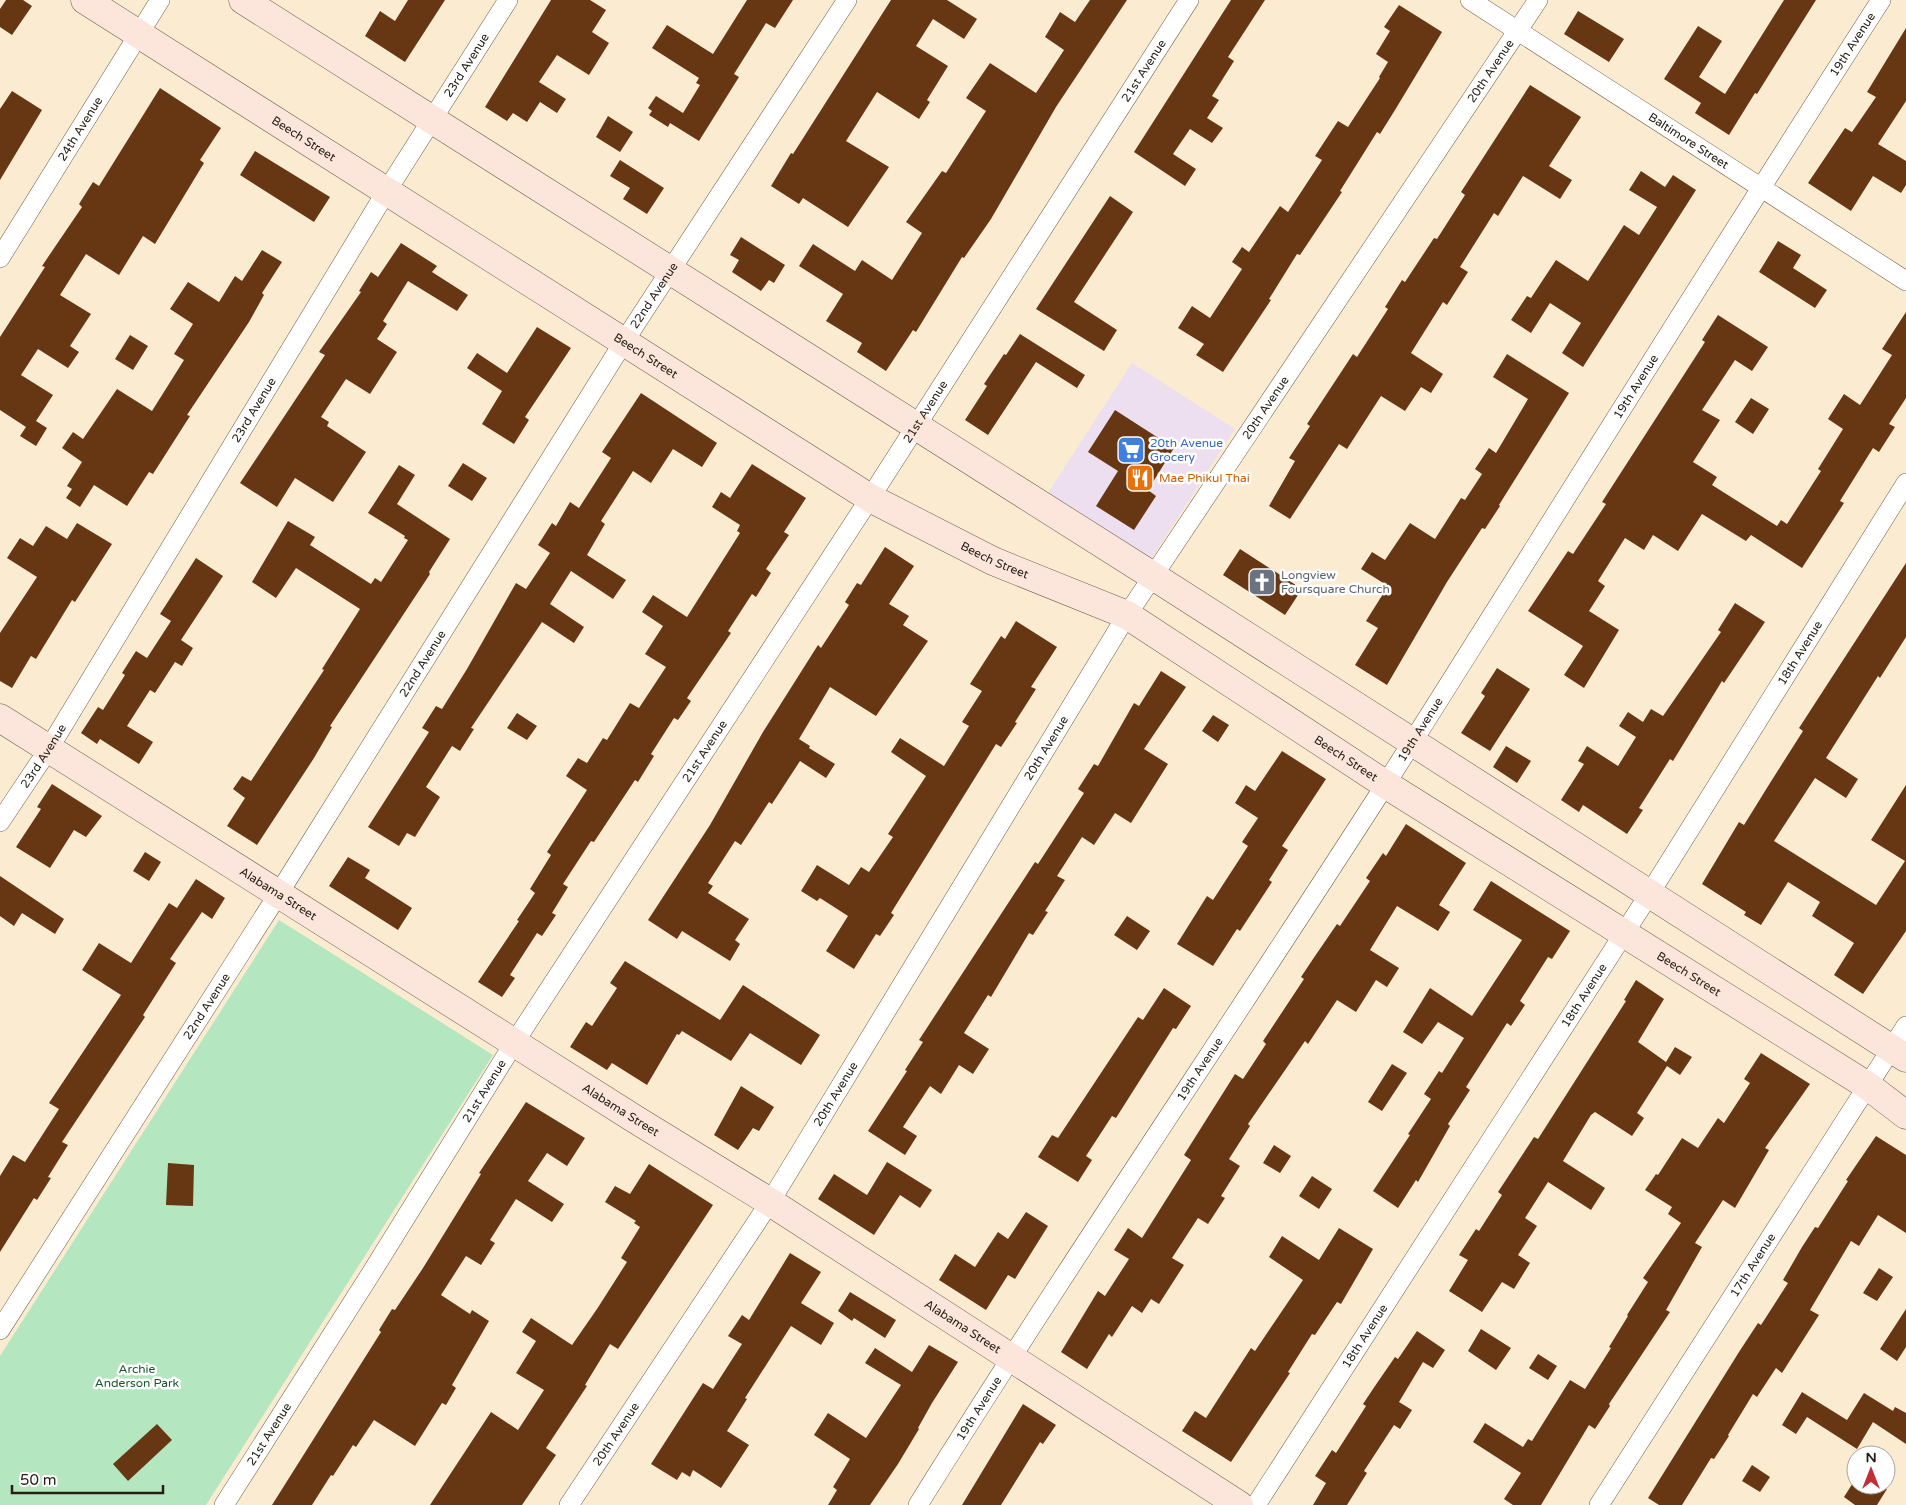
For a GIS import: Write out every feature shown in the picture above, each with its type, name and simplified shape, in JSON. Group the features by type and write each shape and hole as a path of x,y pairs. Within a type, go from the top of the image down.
{"street":[{"name":"Beech Street","path":"85,0 870,498 992,560 1127,615 1385,784 1868,1086 1906,1115"},
{"name":"24th Avenue","path":"0,258 160,0"},
{"path":"243,0 1650,893 1901,1044"},
{"name":"23rd Avenue","path":"0,822 48,750 386,192 508,0"},
{"name":"22nd Avenue","path":"0,1330 279,893 623,343 672,272 847,0"},
{"name":"21st Avenue","path":"224,1505 514,1043 870,498 1189,0"},
{"name":"Baltimore Street","path":"1470,0 1906,281"},
{"name":"20th Avenue","path":"569,1505 770,1202 1127,615 1538,0"},
{"name":"19th Avenue","path":"918,1505 1010,1357 1412,742 1760,188 1881,0"},
{"name":"18th Avenue","path":"1256,1505 1650,893 1906,483"},
{"name":"Alabama Street","path":"0,718 514,1043 770,1202 1239,1505"},
{"name":"17th Avenue","path":"1599,1505 1868,1086 1901,1044"}],"shaded area":[{"path":"1132,363 1235,429 1149,562 1046,496"}],"green space":[{"name":"Archie Anderson Park","path":"279,920 493,1055 206,1505 0,1505 0,1356"}],"building":[{"path":"6,0 23,0 32,6 12,35 0,27 0,9"},
{"path":"408,0 445,0 405,62 365,36 380,11 395,21"},
{"path":"551,0 590,0 606,10 592,32 609,43 589,75 557,55 539,82 566,99 557,113 540,102 527,122 513,113 507,121 485,107"},
{"path":"747,0 793,0 775,28 766,23 734,74 739,77 699,141 670,123 668,127 649,115 652,111 648,108 656,96 683,113 700,85 696,83 699,78 652,48 667,25 713,54"},
{"path":"891,0 947,0 977,19 964,39 933,19 916,46 948,66 927,100 930,102 919,119 877,92 846,141 889,167 848,227 803,198 799,204 771,186"},
{"path":"1090,0 1127,0 1056,107 991,219 964,258 962,257 916,332 913,330 886,371 857,352 862,343 826,321 843,294 799,266 813,244 855,271 862,260 892,280 922,233 906,222 942,171 946,173 986,111 966,98 990,63 1036,93 1064,50 1045,37 1060,12 1075,22"},
{"path":"1231,0 1265,0 1228,57 1234,61 1212,96 1219,100 1207,118 1223,128 1212,143 1190,129 1173,154 1196,169 1185,186 1134,152"},
{"path":"1784,0 1816,0 1729,135 1695,113 1701,103 1664,79 1698,26 1722,41 1699,77 1725,94"},
{"path":"1399,5 1442,32 1380,134 1377,132 1340,191 1342,192 1300,255 1297,254 1269,299 1271,300 1223,372 1196,355 1204,344 1178,328 1192,306 1210,318 1242,269 1232,262 1242,247 1249,252 1280,206 1288,212 1322,160 1315,156 1338,121 1348,127 1380,78 1388,62 1376,54 1390,31 1384,27"},
{"path":"1578,11 1624,39 1609,62 1564,34"},
{"path":"1906,28 1906,101 1878,144 1906,161 1906,185 1901,193 1873,176 1851,211 1808,183 1845,128 1852,132 1876,97 1867,92"},
{"path":"1530,85 1581,117 1549,166 1572,180 1560,199 1523,176 1498,216 1494,213 1460,267 1468,272 1447,305 1443,302 1411,353 1443,374 1431,393 1421,387 1405,411 1381,396 1347,449 1339,444 1290,519 1269,506 1295,461 1289,458 1310,426 1307,424 1353,354 1357,357 1388,309 1385,307 1402,280 1405,282 1434,238 1437,239 1465,195 1461,192"},
{"path":"160,88 221,128 200,160 204,163 155,244 143,236 119,275 86,254 60,295 91,314 70,346 79,352 68,368 38,349 21,375 53,395 36,421 47,428 36,446 20,436 26,427 0,410 0,337 45,267 42,266 82,207 79,204 93,182 99,186"},
{"path":"12,91 42,110 0,180 0,109"},
{"path":"608,116 633,132 620,152 596,137"},
{"path":"255,151 330,197 314,222 240,175"},
{"path":"620,160 664,188 647,214 623,199 630,188 610,176"},
{"path":"1641,171 1665,187 1673,175 1696,190 1583,367 1562,353 1581,323 1550,303 1531,333 1511,320 1527,296 1531,298 1556,260 1588,281 1624,225 1639,235 1657,207 1629,190"},
{"path":"1110,196 1133,212 1074,302 1117,330 1104,351 1036,309"},
{"path":"741,237 785,265 774,283 769,280 761,291 732,272 739,260 730,255"},
{"path":"1778,241 1801,255 1793,268 1827,290 1815,308 1759,272"},
{"path":"401,243 437,266 432,272 468,295 457,311 408,281 383,321 387,324 377,339 397,352 370,394 346,379 321,417 329,422 327,426 366,452 333,502 295,478 277,507 240,483 325,355 319,352 361,292 359,291 371,272 378,277"},
{"path":"262,250 282,262 262,293 264,295 249,322 187,415 190,416 153,474 149,472 127,506 94,485 80,507 66,498 72,489 67,486 82,462 62,448 73,432 83,439 117,389 152,411 184,360 174,354 193,324 170,309 188,282 219,302 235,276 242,281"},
{"path":"1906,312 1906,398 1889,424 1895,427 1879,452 1873,448 1840,501 1844,503 1802,568 1751,535 1746,541 1702,514 1678,551 1653,535 1644,550 1625,538 1598,581 1605,586 1589,611 1619,630 1584,688 1564,675 1583,646 1528,611 1568,551 1573,554 1606,504 1602,502 1705,342 1702,340 1718,315 1768,347 1752,371 1735,360 1702,410 1720,420 1693,462 1717,477 1712,485 1777,526 1781,520 1787,524 1821,471 1818,469 1843,429 1828,419 1844,394 1860,405 1892,355 1882,349"},
{"path":"537,327 571,348 525,417 529,420 514,444 482,424 502,391 467,368 477,353 507,373"},
{"path":"1020,334 1085,375 1077,388 1036,362 988,435 965,420 987,386 984,384"},
{"path":"130,335 148,346 133,370 115,359"},
{"path":"1507,354 1569,393 1500,506 1485,529 1482,528 1447,582 1387,685 1355,665 1378,628 1366,621 1388,586 1361,569 1372,552 1385,560 1410,523 1435,539 1461,498 1465,500 1482,474 1475,469 1489,448 1496,453 1528,399 1493,377"},
{"path":"641,393 717,443 702,467 673,449 651,483 633,471 601,521 605,524 587,555 626,580 613,599 571,571 550,604 584,627 574,643 542,622 471,728 474,729 460,751 452,746 426,787 440,797 415,837 407,833 399,846 368,827 429,732 422,728 436,706 442,709 516,583 526,589 550,553 538,545 552,523 556,526 570,502 579,508 611,458 602,452"},
{"path":"1751,398 1769,409 1753,434 1735,422"},
{"name":"20th Avenue Grocery","path":"1115,410 1174,448 1148,490 1156,496 1134,530 1096,506 1118,471 1088,452"},
{"path":"463,463 487,478 472,501 448,486"},
{"path":"752,464 806,498 784,532 789,535 766,569 771,573 756,597 752,594 728,631 731,633 687,698 691,701 678,720 674,718 651,754 654,756 638,782 635,780 594,842 591,841 563,884 568,887 552,913 556,915 542,936 537,933 510,975 515,978 502,997 478,982 519,921 517,920 535,893 530,889 551,855 547,852 587,790 566,776 578,758 587,763 603,738 607,740 630,703 639,708 666,667 645,654 663,626 642,612 653,595 687,617 740,533 737,531 740,525 712,507 721,492 730,498"},
{"path":"399,465 415,475 397,504 450,539 429,572 430,574 330,726 332,727 314,758 257,845 227,826 245,798 233,789 242,776 251,781 324,670 322,669 360,609 296,568 276,598 252,582 288,521 315,537 310,545 371,584 375,578 381,582 408,540 404,538 405,536 368,513"},
{"path":"77,523 112,544 75,602 72,600 36,659 31,656 12,688 0,681 0,633 37,577 7,558 20,538 33,546 46,526 67,539"},
{"path":"885,547 914,566 889,604 909,616 903,625 928,641 876,716 830,687 799,739 810,746 809,748 835,764 826,778 800,761 772,804 769,802 741,845 735,841 708,883 713,886 708,893 749,919 735,940 740,944 730,961 682,931 677,939 648,920 710,825 763,732 818,645 821,648 849,605 845,602 857,583 861,585"},
{"name":"Longview Foursquare Church","path":"1240,549 1302,589 1285,615 1223,575"},
{"path":"196,558 223,576 181,640 193,648 182,666 175,662 155,693 150,690 127,726 153,742 139,764 100,739 97,744 81,733 98,707 103,710 125,675 122,673 136,651 147,658 171,621 160,614"},
{"path":"1906,563 1906,637 1880,678 1878,676 1826,758 1858,779 1846,798 1815,778 1774,841 1876,905 1905,861 1871,840 1906,785 1906,931 1863,994 1834,975 1854,943 1812,916 1820,902 1788,882 1761,925 1744,915 1746,912 1702,884 1739,822 1744,825 1803,731 1799,728"},
{"path":"1735,603 1765,622 1724,683 1722,681 1673,761 1670,759 1639,808 1643,810 1627,834 1583,805 1579,812 1561,800 1584,764 1578,761 1587,746 1618,766 1636,737 1619,726 1628,712 1643,722 1651,709 1663,716 1721,632 1718,630"},
{"path":"1016,621 1057,647 1031,687 1036,689 1015,722 1017,723 1001,747 996,744 891,913 894,915 880,936 876,934 854,969 826,951 848,916 820,898 817,901 801,891 817,865 849,885 861,867 869,872 893,837 888,834 926,776 891,752 900,738 944,766 969,726 962,722 982,691 970,684 1001,636 1005,639"},
{"path":"1497,668 1530,689 1490,751 1461,733 1485,696 1481,693"},
{"path":"1161,671 1186,687 1144,749 1168,764 1131,823 1115,813 1094,845 1082,837 1057,876 1065,880 1045,911 1048,912 1033,935 1029,933 991,997 988,995 964,1033 989,1049 973,1074 959,1065 941,1094 930,1086 903,1127 917,1136 905,1155 868,1131 907,1071 905,1070 923,1042 919,1040 1035,862 1038,864 1084,793 1078,789 1094,764 1098,766 1134,703 1139,706"},
{"path":"517,713 537,726 527,740 507,728"},
{"path":"1213,715 1229,725 1218,742 1202,731"},
{"path":"1506,746 1531,761 1517,783 1493,767"},
{"path":"1282,751 1326,779 1282,846 1288,850 1269,880 1272,882 1240,931 1237,929 1213,966 1177,944 1207,896 1213,900 1248,846 1242,842 1258,818 1235,803 1246,785 1255,791"},
{"path":"52,784 102,816 86,837 74,830 50,868 16,847 41,809 37,807"},
{"path":"1406,824 1466,863 1439,905 1450,912 1438,931 1397,906 1370,950 1399,968 1387,987 1376,980 1356,1012 1337,1000 1308,1044 1305,1041 1248,1124 1250,1126 1229,1159 1240,1166 1221,1196 1225,1198 1208,1224 1198,1218 1172,1258 1184,1265 1159,1304 1151,1299 1142,1313 1132,1306 1112,1337 1109,1334 1087,1369 1061,1352 1098,1291 1105,1296 1129,1259 1114,1250 1128,1228 1142,1238 1191,1160 1184,1155 1235,1074 1243,1079 1266,1044 1263,1041 1304,979 1301,977 1337,924 1340,926 1370,881 1366,878 1383,853 1386,856"},
{"path":"145,852 161,862 149,881 133,871"},
{"path":"348,857 370,870 365,878 412,908 398,930 329,886"},
{"path":"0,876 64,919 55,934 22,913 14,926 0,916"},
{"path":"196,879 225,898 212,919 202,912 170,959 176,963 143,1015 145,1017 62,1142 68,1145 48,1177 51,1178 37,1200 34,1198 0,1252 0,1176 13,1155 25,1162 59,1109 49,1103 121,995 82,970 99,943 131,963 169,903 177,908"},
{"path":"1491,881 1570,931 1552,959 1548,957 1520,1001 1525,1005 1511,1026 1507,1023 1466,1087 1470,1090 1448,1124 1450,1126 1418,1182 1416,1180 1398,1208 1373,1191 1431,1099 1424,1094 1439,1071 1442,1073 1464,1038 1438,1022 1422,1044 1403,1032 1430,988 1472,1016 1522,940 1473,910"},
{"path":"1127,916 1150,931 1137,950 1114,935"},
{"path":"625,961 720,1020 743,985 820,1035 801,1065 750,1033 731,1061 682,1031 679,1035 677,1034 647,1085 612,1063 607,1070 570,1047 586,1022 592,1026 617,988 610,983"},
{"path":"1636,980 1664,999 1638,1042 1666,1062 1675,1047 1692,1057 1680,1075 1667,1066 1637,1113 1644,1118 1632,1136 1595,1112 1591,1115 1563,1161 1605,1188 1591,1210 1548,1182 1525,1218 1537,1226 1518,1255 1530,1263 1514,1289 1502,1282 1482,1312 1449,1291 1468,1260 1459,1255 1476,1229 1479,1231 1502,1195 1498,1192 1534,1137 1538,1139 1626,1001 1624,1000"},
{"path":"1164,988 1191,1006 1176,1029 1173,1028 1116,1118 1112,1116 1086,1156 1092,1160 1078,1182 1038,1157 1052,1135 1058,1138 1138,1017 1143,1020"},
{"path":"1761,1053 1810,1084 1765,1148 1769,1150 1735,1208 1723,1200 1695,1243 1702,1247 1666,1310 1670,1312 1609,1404 1610,1406 1595,1429 1589,1425 1541,1505 1513,1505 1504,1499 1521,1473 1473,1442 1485,1423 1523,1447 1528,1439 1532,1441 1570,1380 1585,1389 1611,1348 1609,1347 1648,1282 1643,1278 1681,1223 1668,1214 1672,1207 1645,1190 1656,1174 1658,1175 1682,1138 1698,1148 1718,1118 1724,1123 1750,1083 1744,1079"},
{"path":"1392,1064 1407,1073 1382,1111 1368,1102"},
{"path":"741,1086 774,1107 759,1131 753,1128 738,1150 714,1135"},
{"path":"526,1102 585,1138 567,1166 547,1153 528,1181 564,1204 552,1222 516,1199 490,1240 495,1243 481,1265 466,1256 441,1295 470,1314 472,1310 489,1321 452,1385 456,1388 446,1405 442,1403 415,1446 374,1420 356,1447 353,1445 333,1476 331,1475 312,1505 272,1505 381,1332 379,1330 392,1309 395,1310 423,1268 481,1174 479,1173"},
{"path":"1876,1136 1906,1155 1906,1233 1878,1215 1859,1246 1851,1241 1810,1310 1819,1315 1782,1373 1776,1368 1757,1397 1753,1394 1729,1436 1714,1459 1711,1458 1682,1505 1659,1505 1648,1498 1739,1352 1758,1323 1761,1325 1788,1283 1783,1280 1802,1247 1815,1227 1818,1228 1848,1181 1846,1180"},
{"path":"1274,1145 1291,1156 1280,1173 1263,1163"},
{"path":"887,1162 932,1190 920,1208 900,1195 874,1235 818,1199 834,1174 867,1195"},
{"path":"168,1163 194,1165 193,1206 166,1205"},
{"path":"649,1164 713,1205 618,1349 610,1344 585,1385 587,1386 546,1448 556,1455 522,1505 430,1505 491,1412 518,1430 544,1390 516,1373 536,1341 522,1332 531,1318 572,1345 597,1309 627,1262 621,1258 640,1227 634,1223 636,1221 605,1202 615,1186 630,1194"},
{"path":"1312,1176 1332,1189 1319,1209 1299,1196"},
{"path":"1026,1212 1048,1226 1015,1279 1008,1275 986,1310 939,1280 955,1254 975,1267 998,1232 1008,1239"},
{"path":"1339,1228 1373,1249 1341,1304 1337,1302 1315,1335 1312,1334 1288,1372 1290,1373 1231,1462 1182,1431 1195,1411 1206,1418 1251,1348 1255,1351 1303,1280 1269,1257 1282,1236 1319,1260"},
{"path":"790,1253 821,1272 801,1303 834,1323 821,1345 791,1326 745,1398 747,1399 727,1431 749,1445 721,1488 693,1470 690,1477 682,1472 677,1480 651,1464 703,1383 713,1389 742,1344 728,1336 742,1315 749,1320"},
{"path":"1879,1268 1893,1277 1877,1301 1863,1293"},
{"path":"850,1292 896,1320 885,1338 854,1318 852,1321 838,1311"},
{"path":"1906,1309 1906,1347 1897,1361 1880,1349"},
{"path":"1481,1329 1511,1348 1496,1370 1468,1351"},
{"path":"1417,1331 1445,1350 1433,1368 1423,1362 1399,1402 1412,1410 1400,1429 1394,1425 1364,1471 1367,1473 1347,1505 1313,1505 1326,1483 1315,1476 1332,1450 1336,1453 1366,1406 1363,1404 1395,1357 1398,1359"},
{"path":"929,1345 958,1362 932,1403 898,1464 870,1505 828,1505 837,1490 833,1487 850,1459 814,1435 828,1413 866,1438 901,1385 865,1363 875,1348 912,1372"},
{"path":"1538,1354 1557,1366 1548,1380 1529,1368"},
{"path":"1802,1392 1847,1420 1864,1393 1893,1411 1895,1407 1906,1413 1906,1444 1873,1422 1859,1445 1851,1445 1807,1417 1796,1434 1782,1425"},
{"path":"1023,1404 1056,1425 1043,1444 1040,1442 1001,1505 962,1505"},
{"path":"157,1424 172,1440 128,1481 113,1464"},
{"path":"1752,1465 1770,1477 1760,1492 1742,1481"},
{"path":"1846,1494 1883,1495 1877,1505 1855,1505 1844,1497"}],"place":[{"name":"20th Avenue Grocery","path":"1131,450"},
{"name":"Mae Phikul Thai","path":"1140,478"},
{"name":"Longview Foursquare Church","path":"1262,582"}]}
